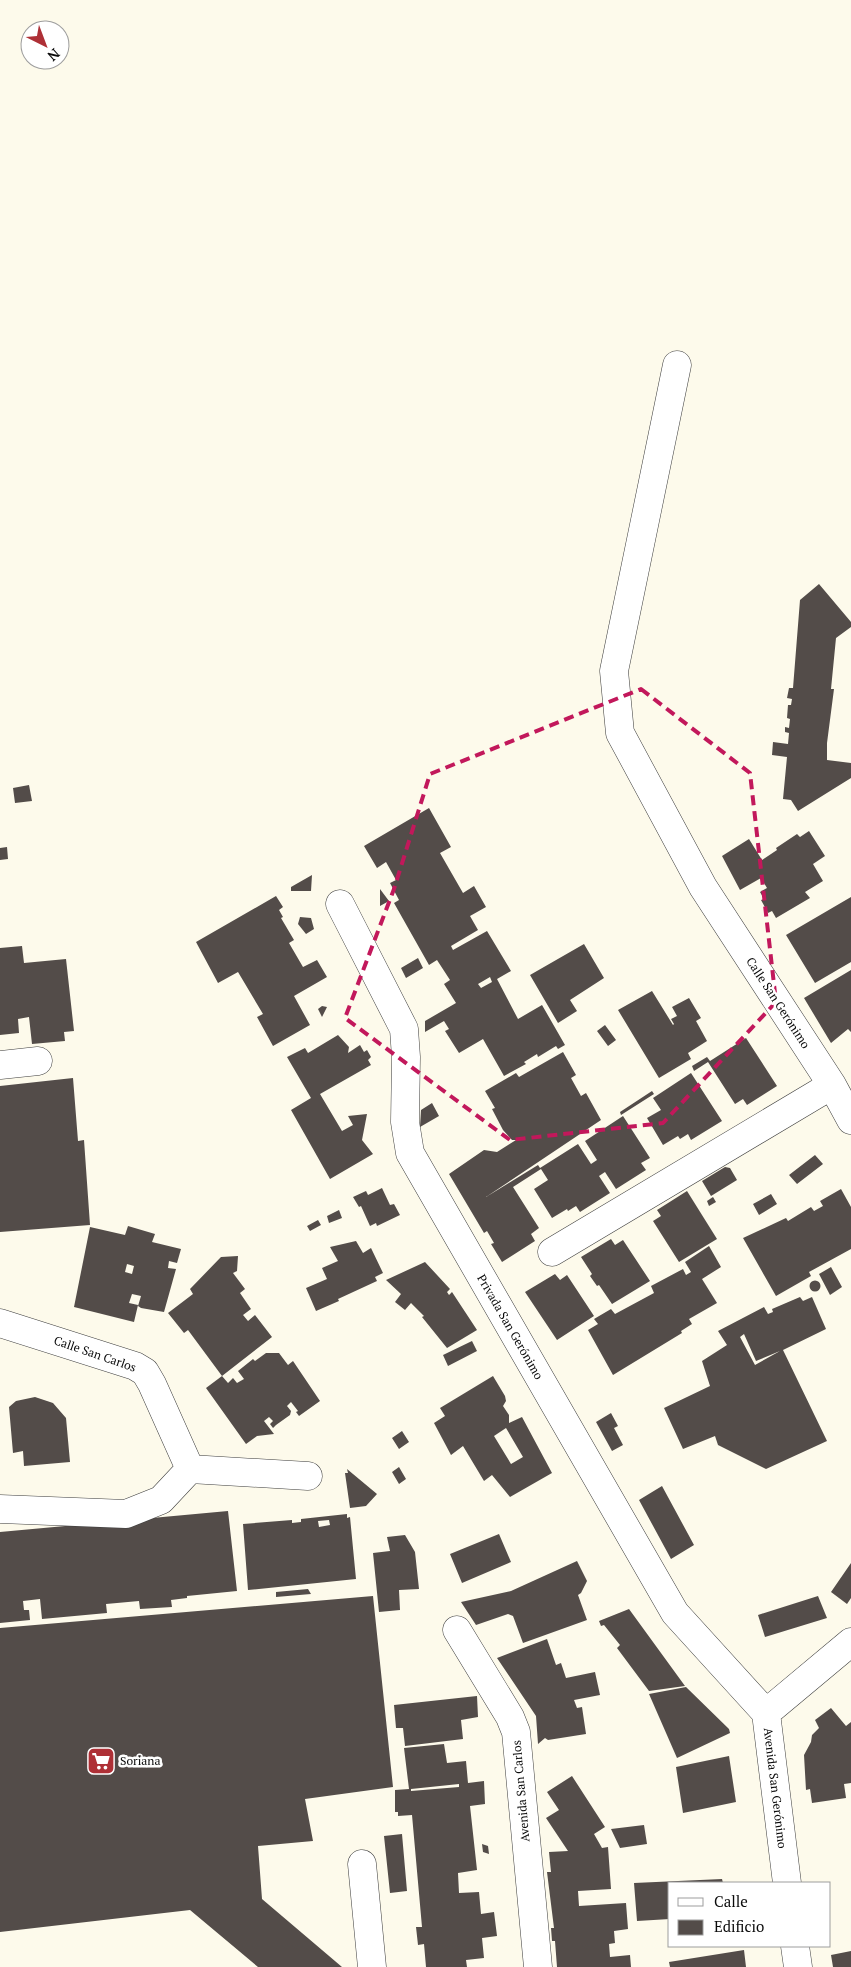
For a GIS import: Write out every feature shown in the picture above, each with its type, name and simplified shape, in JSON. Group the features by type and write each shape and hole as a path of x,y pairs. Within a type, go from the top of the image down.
{"street":[{"name":"Calle San Gerónimo","path":"677,365 614,671 620,733 703,887 832,1086 851,1120"},
{"name":"Privada San Gerónimo","path":"340,904 404,1029 406,1057 404,1122 410,1153 675,1613 766,1713"},
{"path":"0,1065 38,1061"},
{"path":"552,1252 832,1086"},
{"name":"Calle San Carlos","path":"0,1323 135,1366 145,1372 190,1469"},
{"path":"0,1509 126,1514 161,1500 190,1469 308,1476"},
{"name":"Avenida San Carlos","path":"457,1630 510,1717 516,1732 538,1967"},
{"name":"Avenida San Gerónimo","path":"787,1882 766,1713 851,1642"},
{"path":"362,1864 372,1967"},
{"path":"795,1947 798,1967"}],"highlighted area":[{"path":"641,689 750,773 776,1002 663,1123 510,1140 345,1018 394,889 430,774"}],"building":[{"path":"819,584 851,622 851,627 836,638 831,689 834,689 827,743 827,760 851,763 851,778 798,811 791,800 783,799 787,757 772,755 773,742 788,744 789,733 785,732 785,727 789,728 790,719 787,718 788,705 791,705 792,699 787,698 789,688 793,688 800,600"},
{"path":"29,785 32,801 15,803 13,788"},
{"path":"429,808 451,847 440,853 463,893 474,886 486,907 470,916 478,930 451,946 453,950 487,931 511,971 497,979 518,1019 542,1005 565,1045 558,1049 556,1046 538,1057 537,1054 524,1062 526,1064 504,1076 483,1039 459,1053 445,1031 449,1029 444,1021 425,1032 425,1021 456,1003 444,984 450,980 437,960 429,965 394,903 399,900 390,883 396,880 386,862 377,868 364,846","holes":["490,977 492,982 481,988 478,984"]},
{"path":"809,831 825,856 813,864 823,881 805,892 810,898 776,918 772,911 768,913 761,900 764,899 760,892 767,888 761,878 740,890 722,856 749,839 762,860 797,834 800,837"},
{"path":"7,847 8,859 0,860 0,848"},
{"path":"312,875 311,891 291,891 291,887"},
{"path":"380,889 389,901 380,906"},
{"path":"276,896 283,907 279,910 283,917 281,918 294,940 289,943 303,967 317,960 327,977 294,996 310,1025 273,1046 257,1017 263,1014 238,972 218,983 196,942"},
{"path":"851,897 851,962 815,983 786,935"},
{"path":"300,917 311,918 314,929 306,934 298,924"},
{"path":"584,944 604,978 570,1000 577,1011 558,1023 530,975"},
{"path":"22,946 24,963 66,959 74,1031 64,1032 65,1041 32,1044 29,1017 18,1019 19,1033 0,1035 0,948"},
{"path":"418,958 423,968 406,978 401,968"},
{"path":"851,970 851,1032 848,1029 831,1043 804,998"},
{"path":"652,991 673,1025 671,1019 677,1016 672,1007 689,998 701,1018 696,1021 707,1041 688,1053 691,1059 659,1078 618,1010"},
{"path":"322,1006 327,1007 322,1017 318,1009"},
{"path":"605,1025 616,1040 608,1046 597,1031"},
{"path":"338,1035 349,1047 348,1053 360,1045 364,1052 367,1050 371,1057 368,1060 371,1065 320,1094 342,1131 353,1125 348,1116 367,1114 362,1140 373,1154 330,1179 291,1110 311,1098 287,1057 305,1048 308,1053"},
{"path":"746,1038 777,1086 747,1105 743,1099 735,1104 708,1062 694,1071 692,1066 707,1057 710,1061"},
{"path":"563,1052 576,1075 571,1078 581,1096 586,1093 601,1120 486,1197 538,1165 540,1168 578,1144 591,1164 597,1160 585,1141 623,1116 650,1158 641,1163 646,1170 616,1189 605,1172 599,1176 610,1193 580,1212 576,1206 552,1218 534,1189 548,1180 541,1169 513,1187 539,1228 531,1234 535,1241 502,1262 491,1244 494,1243 487,1231 484,1233 449,1174 484,1150 497,1152 516,1140 512,1140 503,1130 492,1109 495,1108 485,1091 516,1073 519,1077"},
{"path":"691,1073 722,1121 691,1140 688,1134 680,1139 678,1136 663,1145 647,1118 661,1110 653,1098"},
{"path":"73,1078 78,1141 84,1140 90,1225 0,1232 0,1086"},
{"path":"652,1091 654,1094 621,1115 620,1112"},
{"path":"432,1103 439,1116 420,1127 421,1110"},
{"path":"815,1155 823,1164 797,1184 789,1175"},
{"path":"725,1167 730,1168 737,1180 711,1196 702,1181"},
{"path":"382,1188 390,1205 394,1204 400,1215 377,1226 376,1223 370,1226 361,1206 359,1207 353,1197 366,1191 368,1195"},
{"path":"841,1189 851,1207 851,1249 809,1272 811,1276 776,1296 743,1238 786,1218 788,1221 811,1207 814,1211 823,1206 820,1201"},
{"path":"687,1191 717,1239 679,1262 653,1221 661,1216 657,1210"},
{"path":"771,1194 777,1204 759,1215 753,1204"},
{"path":"713,1197 716,1202 709,1206 707,1201"},
{"path":"339,1210 342,1218 329,1223 327,1216"},
{"path":"318,1220 321,1225 310,1231 307,1226"},
{"path":"128,1226 155,1234 152,1242 181,1249 177,1263 169,1261 168,1268 176,1269 164,1312 141,1308 138,1306 141,1296 132,1294 129,1303 138,1305 134,1322 74,1307 90,1227 125,1235","holes":["127,1264 134,1266 132,1274 125,1272"]},
{"path":"611,1239 615,1245 623,1240 650,1281 612,1304 599,1285 597,1286 590,1276 592,1274 581,1257"},
{"path":"356,1241 363,1253 371,1248 383,1273 375,1277 377,1281 316,1311 306,1288 327,1279 322,1268 338,1261 330,1247"},
{"path":"709,1246 721,1267 702,1279 717,1303 689,1319 692,1324 681,1331 682,1333 613,1375 588,1330 598,1324 594,1319 611,1309 615,1314 654,1293 651,1286 683,1269 686,1275 691,1272 685,1262"},
{"path":"238,1256 237,1271 233,1273 245,1289 240,1293 251,1309 243,1315 248,1321 255,1315 272,1337 222,1376 188,1330 184,1333 168,1313 193,1294 190,1289 221,1257"},
{"path":"425,1262 450,1289 447,1292 449,1295 452,1292 477,1330 447,1348 422,1317 424,1316 411,1303 405,1310 395,1302 401,1294 386,1280"},
{"path":"831,1267 842,1287 830,1295 819,1274"},
{"path":"555,1274 560,1280 567,1275 594,1316 557,1340 525,1292"},
{"path":"815,1280 821,1286 815,1292 809,1286"},
{"path":"800,1297 803,1301 812,1297 826,1329 783,1350 827,1441 766,1469 718,1445 715,1436 683,1449 664,1408 710,1386 702,1361 727,1345 718,1331 764,1307 768,1314 773,1312 772,1309","holes":["744,1334 756,1361 780,1351 755,1365 740,1337"]},
{"path":"472,1341 477,1351 448,1366 443,1355"},
{"path":"266,1353 279,1353 288,1365 293,1361 320,1401 299,1416 296,1412 298,1411 291,1402 287,1406 291,1411 290,1415 273,1428 270,1424 273,1421 269,1417 264,1421 274,1434 257,1436 246,1444 206,1388 222,1376 228,1383 233,1378 237,1383 244,1379 238,1371 253,1359 255,1361"},
{"path":"493,1376 505,1396 506,1401 503,1406 509,1415 509,1423 522,1417 552,1473 510,1497 492,1475 484,1481 463,1446 451,1455 434,1423 445,1416 440,1408","holes":["506,1428 523,1457 511,1464 494,1436"]},
{"path":"35,1397 53,1403 66,1418 70,1462 24,1466 23,1451 13,1453 9,1407 16,1401"},
{"path":"611,1413 618,1426 614,1428 623,1445 612,1451 596,1422"},
{"path":"402,1431 409,1442 399,1449 392,1438"},
{"path":"399,1467 406,1479 399,1484 392,1472"},
{"path":"347,1469 377,1494 366,1506 350,1508 345,1473 348,1473"},
{"path":"662,1486 694,1545 671,1559 639,1500"},
{"path":"228,1511 237,1591 187,1596 187,1598 171,1600 172,1607 140,1609 139,1601 106,1604 107,1613 42,1619 40,1599 23,1601 24,1610 29,1610 30,1620 0,1623 0,1532"},
{"path":"347,1514 347,1518 350,1517 356,1579 248,1590 243,1524 292,1520 292,1523 301,1522 301,1519","holes":["329,1520 330,1525 319,1527 318,1521"]},
{"path":"499,1534 511,1562 462,1583 450,1554"},
{"path":"405,1535 415,1552 419,1589 399,1590 400,1610 379,1612 373,1553 390,1551 387,1537"},
{"path":"577,1561 587,1581 578,1595 587,1620 523,1643 513,1616 508,1614 476,1625 461,1602 511,1591"},
{"path":"851,1563 851,1598 847,1604 831,1592"},
{"path":"308,1589 311,1594 276,1597 276,1592"},
{"path":"373,1596 393,1787 305,1799 313,1841 258,1846 262,1899 342,1967 258,1967 190,1910 0,1932 0,1628"},
{"path":"818,1596 827,1618 765,1637 758,1615"},
{"path":"629,1609 685,1686 649,1691 617,1648 620,1645 604,1625 601,1626 599,1621"},
{"path":"547,1639 556,1665 561,1663 566,1678 595,1672 600,1695 574,1700 577,1708 582,1707 586,1734 548,1740 545,1738 538,1744 536,1716 497,1658"},
{"path":"686,1687 729,1729 730,1733 677,1758 649,1694"},
{"path":"477,1696 478,1717 461,1720 463,1739 405,1746 403,1728 396,1728 394,1705"},
{"path":"831,1708 846,1726 851,1722 851,1783 844,1784 846,1798 812,1803 810,1789 806,1790 804,1755 811,1742 812,1735 819,1728 815,1720"},
{"path":"444,1744 447,1763 466,1761 468,1783 484,1781 485,1804 470,1806 477,1870 458,1873 459,1893 479,1892 481,1914 494,1912 497,1936 482,1938 484,1958 466,1960 467,1967 426,1967 424,1944 418,1945 416,1927 422,1927 412,1815 398,1816 398,1812 395,1812 395,1790 409,1789 404,1748","holes":["459,1784 459,1787 411,1791 411,1789"]},
{"path":"729,1756 736,1802 683,1813 676,1767"},
{"path":"572,1776 605,1827 594,1834 602,1848 608,1847 611,1889 578,1891 579,1906 626,1903 628,1929 614,1931 615,1943 609,1944 610,1957 630,1955 631,1967 557,1967 555,1941 552,1941 551,1928 554,1928 547,1872 551,1872 549,1852 568,1851 546,1818 559,1810 547,1792"},
{"path":"644,1825 647,1844 620,1848 611,1829"},
{"path":"402,1834 407,1891 390,1893 384,1836"},
{"path":"482,1844 488,1846 489,1854 483,1852"},
{"path":"722,1879 723,1882 668,1882 668,1919 637,1921 634,1883"},
{"path":"744,1950 746,1967 670,1967 669,1962"},
{"path":"851,1951 851,1967 833,1967 831,1955"}],"place":[{"name":"Soriana","path":"101,1761"}]}
